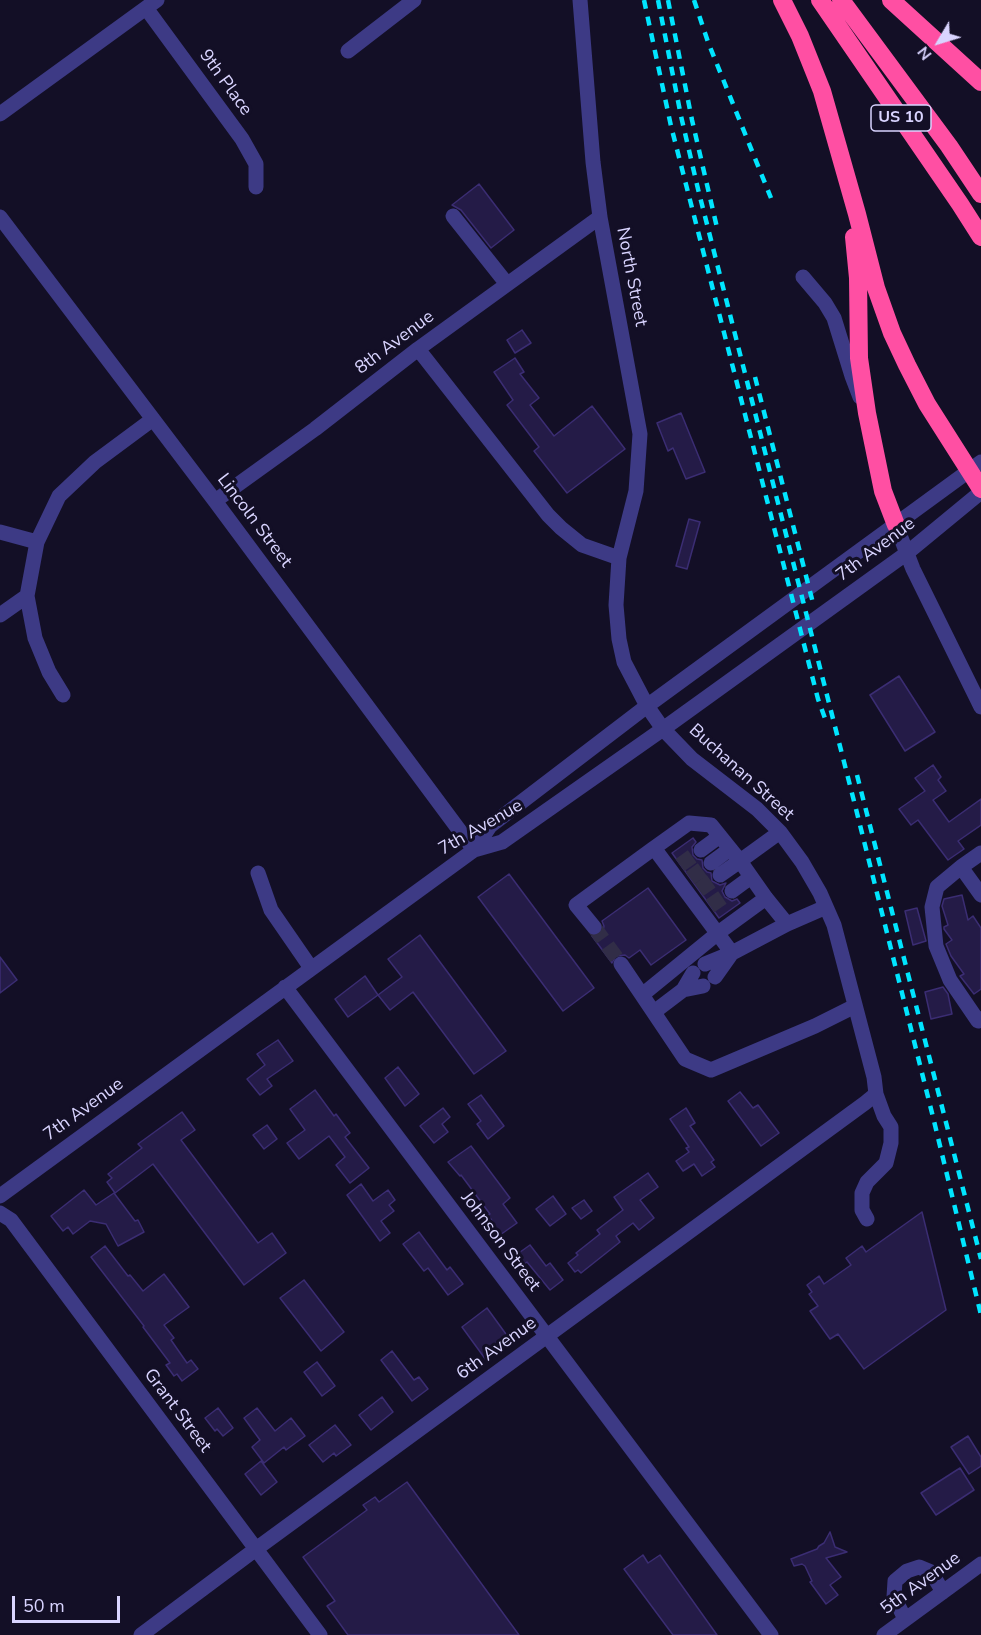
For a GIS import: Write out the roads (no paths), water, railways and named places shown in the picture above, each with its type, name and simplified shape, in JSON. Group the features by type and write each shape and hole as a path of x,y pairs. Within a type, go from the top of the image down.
{"highway":[{"path":"782,0 800,36 822,91 876,288 892,333 927,404 975,467 981,491"},
{"name":"US 10","path":"820,0 981,237"},
{"name":"US 10","path":"841,0 949,146 981,194"},
{"path":"891,0 981,82"},
{"path":"850,188 858,279 859,358 867,413 884,492 896,525"}],"street":[{"path":"348,51 414,0"},
{"name":"North Street","path":"580,0 593,162 600,217 640,435 636,491 620,558"},
{"path":"0,114 152,4"},
{"name":"9th Place","path":"152,4 242,139 256,164 256,188"},
{"name":"Lincoln Street","path":"0,216 474,850"},
{"path":"453,216 507,284"},
{"name":"8th Avenue","path":"215,501 315,429 418,349 600,217"},
{"path":"803,277 825,303 834,318 852,376 867,413"},
{"path":"418,349 554,522 582,545 620,558"},
{"path":"63,695 49,672 35,638 27,596 36,542 59,496 95,462 153,419"},
{"path":"474,850 490,826 647,706 975,467"},
{"name":"7th Avenue","path":"0,1196 474,850 502,842 663,729 907,553 981,491"},
{"path":"896,525 913,569 981,707"},
{"path":"0,532 36,542"},
{"name":"Buchanan Street","path":"620,558 616,604 619,639 624,662 647,706 663,729 693,759 757,809 780,832 802,862 820,893 834,925 874,1077 876,1094 891,1127 891,1143 886,1162 867,1182 862,1193 862,1210 867,1219"},
{"path":"0,615 27,596"},
{"path":"594,927 576,905 689,823 711,825 786,924"},
{"path":"715,869 735,855 780,832"},
{"path":"701,850 720,836"},
{"path":"654,848 685,881 706,909 718,933 732,953"},
{"path":"979,1020 950,980 936,946 932,907 937,887 981,853"},
{"path":"961,867 981,895"},
{"path":"258,873 271,910 311,968"},
{"path":"732,891 751,877"},
{"path":"642,995 718,933 766,898"},
{"path":"654,1012 683,990 699,968 786,924 826,907"},
{"path":"683,990 709,982 732,953"},
{"path":"621,964 685,1059 711,1070 855,1006"},
{"name":"Johnson Street","path":"285,987 771,1635"},
{"name":"6th Avenue","path":"141,1635 876,1094"},
{"name":"Grant Street","path":"0,1213 11,1220 320,1635"},
{"name":"5th Avenue","path":"884,1635 981,1564"},
{"path":"905,1620 894,1597 895,1581 907,1571 919,1567 931,1572 944,1592"}],"tunnel":[{"path":"680,865 701,850"},
{"path":"690,878 711,863"},
{"path":"699,890 720,875"},
{"path":"710,906 732,891"},
{"path":"594,927 621,964"}],"railway":[{"path":"644,0 671,126 818,699 826,721"},
{"path":"658,0 698,189 856,809 981,1315"},
{"path":"668,0 692,120 718,232"},
{"path":"694,0 708,42 771,198"},
{"path":"755,377 814,607"},
{"path":"857,775 981,1259"}]}
